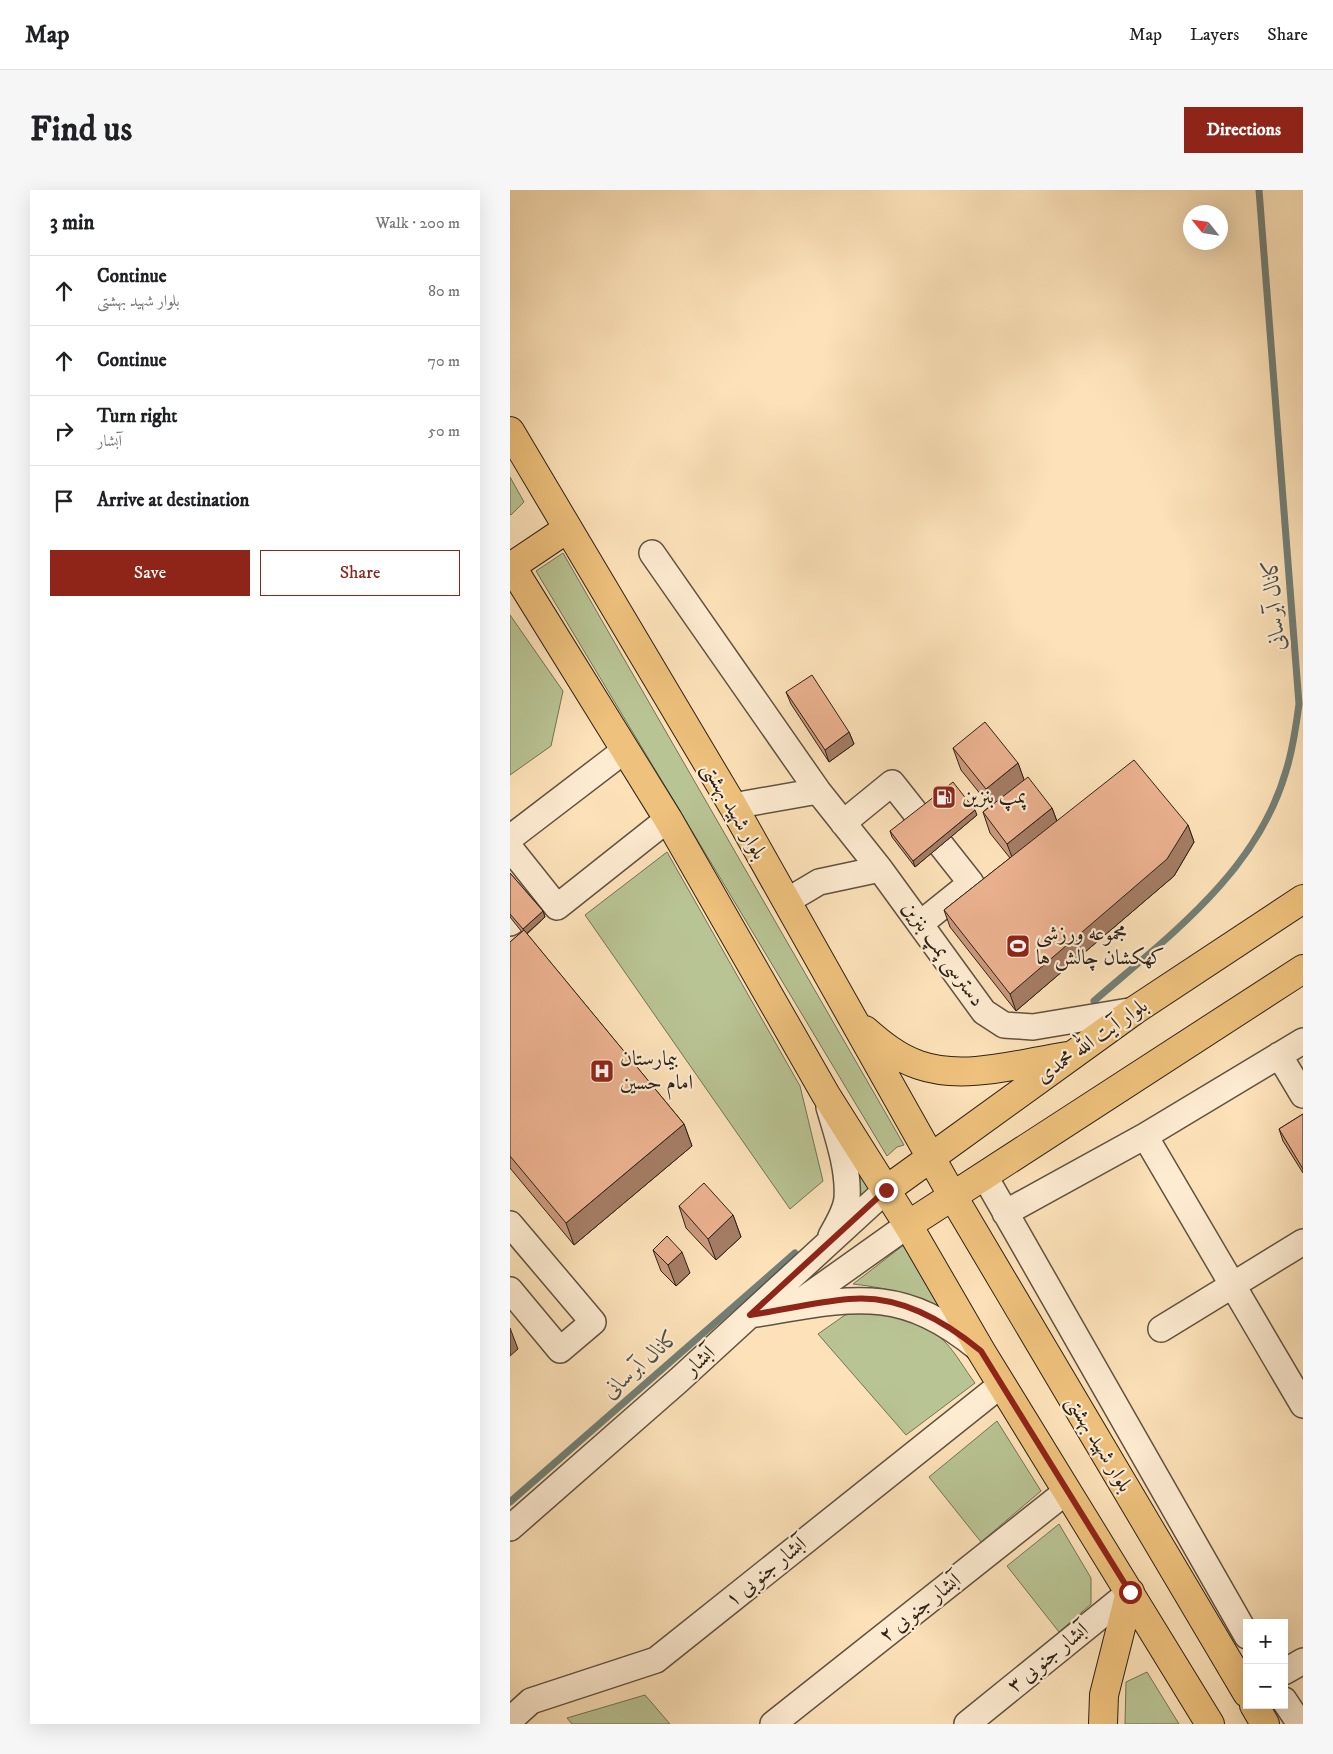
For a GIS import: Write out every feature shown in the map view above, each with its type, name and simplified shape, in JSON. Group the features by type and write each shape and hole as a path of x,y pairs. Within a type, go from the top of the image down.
{"main road":[{"name":"بلوار شهید بهشتی","path":"510,431 733,806 931,1158 1243,1688"},
{"path":"567,529 511,565 668,820 826,1095 908,1225 981,1351 1210,1724"},
{"name":"بلوار آیت الله محمدی","path":"886,1190 1135,1010 1303,899"},
{"path":"908,1225 952,1194 1303,968"},
{"path":"842,1000 862,1028 889,1050 919,1065 953,1072 1071,1056"},
{"path":"1103,1724 1104,1695 1130,1592"},
{"name":"بلوار شهید بهشتی","path":"1256,1709 1265,1724"}],"street":[{"name":"دسترسی پمپ بنزین","path":"652,553 818,791 880,869 984,1012 1004,1024 1033,1027 1135,1010"},
{"path":"625,750 512,852 540,898 557,907 668,820"},
{"path":"844,823 892,784 972,883 920,924"},
{"path":"733,806 818,791"},
{"path":"787,901 819,882 880,869"},
{"path":"1005,1213 1145,1136 1303,1041"},
{"path":"1279,1055 1303,1095"},
{"path":"824,1248 841,1218 847,1198 845,1171 826,1095"},
{"path":"1145,1136 1303,1405"},
{"path":"984,1175 1243,1629"},
{"name":"آبشار","path":"510,1528 750,1315 886,1190"},
{"path":"510,1224 593,1322 560,1350 510,1290"},
{"path":"790,1309 908,1225"},
{"path":"1161,1329 1303,1242"},
{"path":"750,1315 850,1299 889,1303 908,1307 934,1318 959,1333 981,1351"},
{"name":"آبشار جنوبی ۱","path":"510,1720 531,1701 656,1660 1002,1384"},
{"name":"آبشار جنوبی ۲","path":"773,1724 1067,1491"},
{"name":"آبشار جنوبی ۳","path":"967,1724 1130,1592"},
{"path":"1288,1670 1303,1661"},
{"path":"1288,1706 1300,1724"}],"green space":[{"path":"510,477 524,502 511,515 510,514"},
{"path":"563,553 904,1145 897,1147 887,1156 536,571"},
{"path":"510,615 563,691 551,746 510,775"},
{"path":"667,852 800,1086 823,1181 790,1209 585,915"},
{"path":"853,1159 872,1189 851,1208"},
{"path":"905,1244 944,1312 900,1293 853,1284"},
{"path":"866,1312 898,1317 928,1329 949,1346 975,1383 906,1435 818,1334 845,1315"},
{"path":"997,1421 1041,1491 981,1542 929,1477"},
{"path":"1059,1524 1091,1578 1091,1604 1059,1632 1007,1566"},
{"path":"1147,1672 1179,1724 1125,1724 1126,1682"},
{"path":"645,1695 670,1724 572,1724 567,1718"}],"building":[{"path":"812,675 849,732 825,750 786,692"},
{"path":"985,722 1018,763 986,789 953,748"},
{"path":"1134,760 1188,825 1167,859 1010,994 944,910"},
{"path":"1028,777 1052,808 1007,844 983,812"},
{"path":"953,782 975,810 913,861 890,831"},
{"path":"510,873 543,911 523,929 510,914"},
{"path":"524,930 684,1124 566,1223 510,1156 510,942"},
{"path":"1303,1114 1303,1169 1279,1129"},
{"path":"704,1183 733,1215 708,1239 679,1206"},
{"path":"667,1236 682,1252 668,1265 653,1250"}],"waterway":[{"name":"کانال آبرسانی","path":"1094,1001 1181,926 1233,871 1273,807 1286,771 1292,746 1299,704 1259,190"},
{"name":"کانال آبرسانی","path":"510,1502 795,1253"}],"place":[{"name":"پمپ بنزین","path":"944,797"},
{"name":"مجموعه ورزشی کهکشان چالش ها","path":"1018,946"},
{"name":"بیمارستان امام حسین","path":"602,1071"}],"route":[{"path":"886,1190 750,1315 850,1299 879,1301 908,1307 934,1318 959,1333 981,1351 1130,1592"}]}
